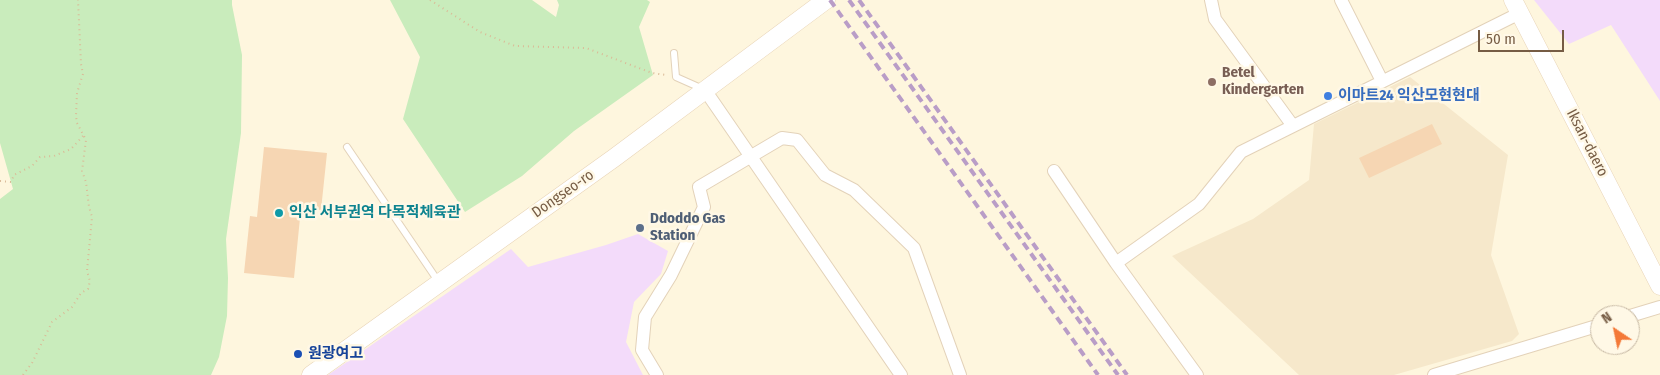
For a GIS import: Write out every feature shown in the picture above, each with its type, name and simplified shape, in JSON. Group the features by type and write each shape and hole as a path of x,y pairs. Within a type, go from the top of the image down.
{"street":[{"path":"1211,0 1215,18 1292,126"},
{"path":"1341,0 1382,81"},
{"name":"Dongseo-ro","path":"311,375 705,90 819,5"},
{"path":"1116,263 1199,204 1240,152 1382,81 1517,7"},
{"name":"Iksan-daero","path":"1517,7 1660,286"},
{"path":"705,90 901,375"},
{"path":"657,375 642,350 645,317 671,275 704,207 699,187 782,138 796,140 825,174 854,190 914,248 960,375"},
{"path":"1054,171 1116,263 1197,375"},
{"path":"1640,313 1660,306"},
{"path":"1434,375 1590,328"}],"lane":[{"path":"674,53 676,78 705,90"},
{"path":"347,147 439,282"}],"path":[{"path":"23,375 32,363 52,322 72,307 82,293 88,289 90,281 87,271 92,217 86,182 82,171 86,140 77,123 76,116 77,93 83,74 78,0"},
{"path":"430,0 480,32 515,46 586,48 652,73 676,75"},
{"path":"0,181 11,182 14,175 32,166 40,157 54,156 71,149 83,136"}],"shaded area":[{"path":"1534,0 1660,0 1660,101 1611,25 1569,44"},
{"path":"1410,77 1508,155 1491,255 1519,334 1512,341 1394,375 1299,375 1172,256 1253,219 1309,180 1314,124"},
{"path":"638,234 668,251 661,274 634,302 626,342 643,375 328,375 511,249 528,267"}],"green space":[{"path":"0,0 232,0 242,55 241,133 226,239 227,316 219,357 211,375 0,375 0,199 13,189 0,143"},
{"path":"390,0 532,0 556,17 559,5 557,0 647,0 650,2 639,27 653,75 574,131 522,176 465,212 403,119 420,57"}],"building":[{"path":"1432,124 1442,144 1369,178 1359,158"},
{"name":"익산 서부권역 다목적체육관","path":"264,147 327,153 321,210 301,208 294,278 244,273 250,216 257,217"}],"railway":[{"path":"830,0 1098,375"},
{"path":"849,0 1118,375"},
{"path":"859,0 1127,375"}],"place":[{"name":"Betel Kindergarten","path":"1212,82"},
{"name":"이마트24 익산모현현대","path":"1328,96"},
{"name":"익산 서부권역 다목적체육관","path":"279,213"},
{"name":"Ddoddo Gas Station","path":"640,228"},
{"name":"원광여고","path":"298,354"}]}
